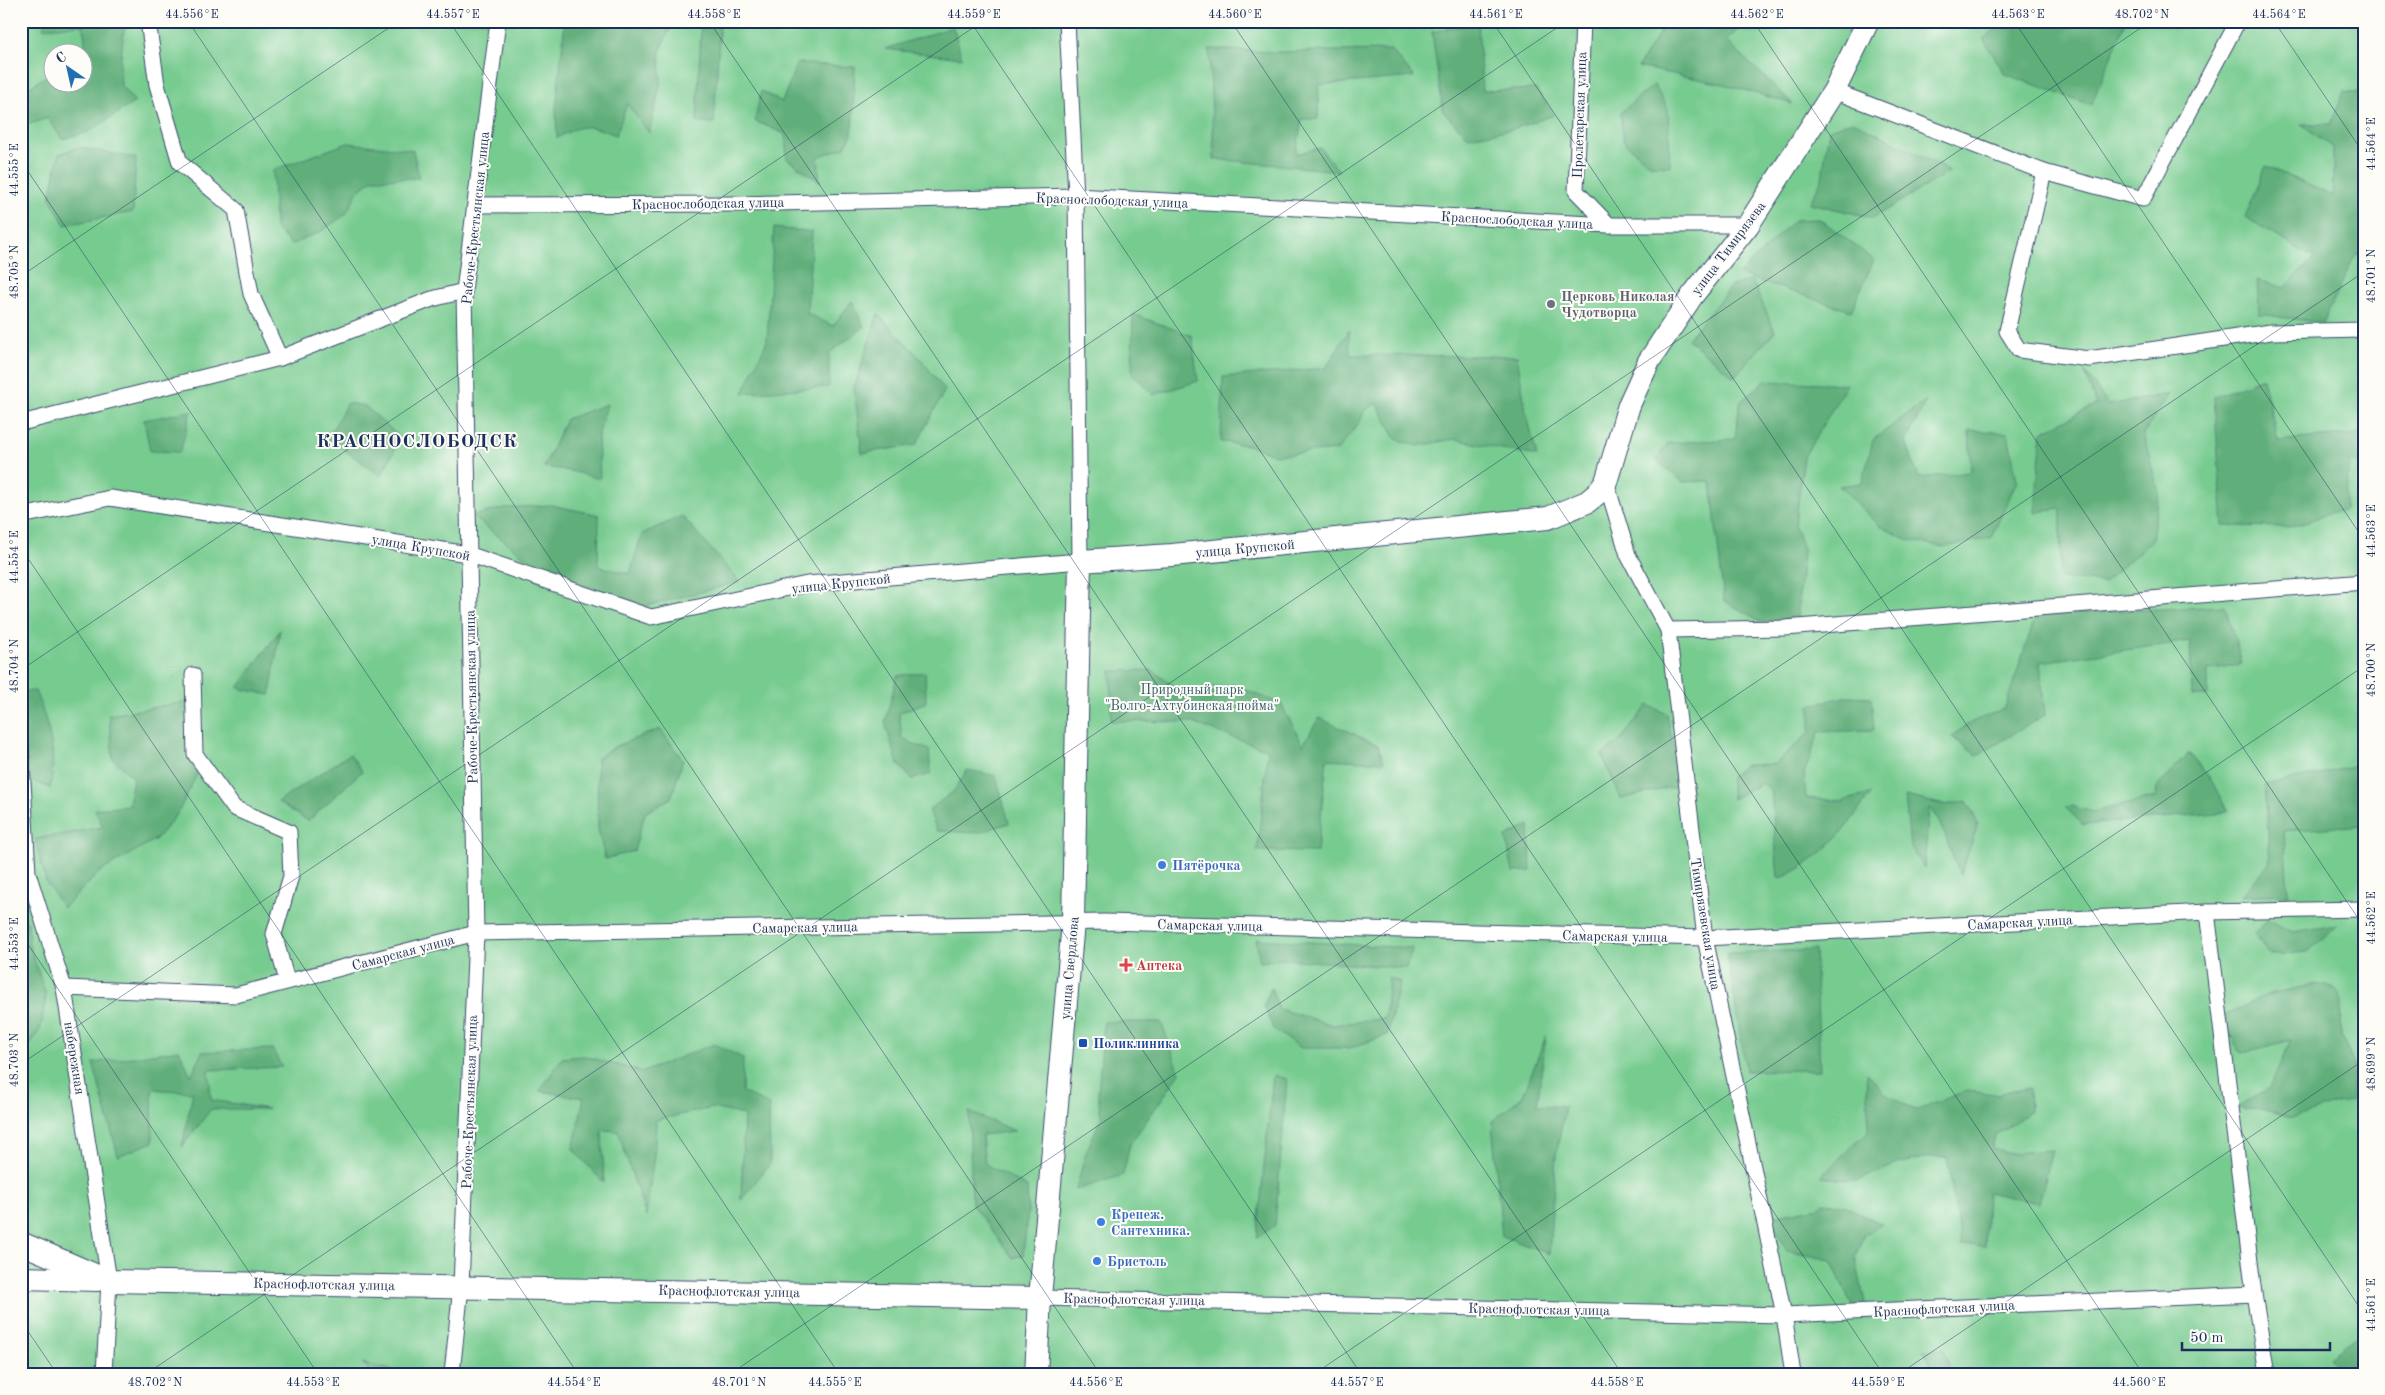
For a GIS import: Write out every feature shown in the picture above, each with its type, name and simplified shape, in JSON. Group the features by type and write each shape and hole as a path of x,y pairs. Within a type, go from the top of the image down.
{"street":[{"path":"148,21 157,85 180,163 236,210 250,294 280,358"},
{"name":"Рабоче-Крестьянская улица","path":"452,1374 460,1286 476,933 464,291 498,21"},
{"path":"1067,21 1076,196 1080,561"},
{"name":"Пролетарская улица","path":"1583,21 1576,191 1609,225"},
{"name":"улица Тимирязева","path":"1606,482 1629,405 1649,361 1692,296 1748,225 1834,91 1868,21"},
{"path":"1834,91 2044,172 2143,199 2238,21"},
{"path":"2044,172 2007,331 2019,350 2088,359 2271,332 2364,330"},
{"name":"Краснослободская улица","path":"476,205 738,204 1076,196 1609,225 1748,225"},
{"path":"21,423 280,358 432,299 464,291"},
{"name":"улица Крупской","path":"21,516 110,498 468,554 651,617 807,584 1182,554 1548,518 1587,502 1598,494 1606,482"},
{"name":"Тимирязевская улица","path":"1606,482 1628,555 1668,630 1705,938 1784,1315 1792,1374"},
{"name":"улица Свердлова","path":"1036,1374 1040,1298 1073,922 1080,561"},
{"path":"1668,630 1785,628 2364,582"},
{"path":"193,674 195,754 234,808 289,832 290,876 274,934 287,982"},
{"name":"набережная","path":"21,745 28,873 64,988 109,1281 104,1374"},
{"name":"Самарская улица","path":"64,988 236,994 476,933 1073,922 1705,938 2207,912 2364,909"},
{"path":"2207,912 2254,1294 2267,1374"},
{"name":"Краснофлотская улица","path":"21,1243 109,1281 460,1286 1784,1315 2254,1294"},
{"path":"21,1278 109,1281"}],"green space":[{"name":"Природный парк \"Волго-Ахтубинская пойма\"","path":"21,21 2364,21 2364,1374 21,1374"},
{"path":"46,21 125,21 120,64 121,86 135,102 88,132 62,139 48,118 21,127 21,92 42,79 42,92 92,92 92,42 85,42 83,25 43,28"},
{"path":"565,21 720,21 714,123 697,123 701,25 671,26 660,52 661,82 649,133 627,104 616,135 592,127 586,127 557,138 556,109"},
{"path":"1667,21 1747,21 1726,41 1793,104 1723,84 1638,67"},
{"path":"2006,21 2126,21 2091,105 2005,74 1983,39"},
{"path":"1478,23 1482,91 1536,89 1554,115 1513,129 1468,137 1443,112 1432,32"},
{"path":"953,27 962,58 885,49"},
{"path":"1209,49 1273,52 1391,50 1414,77 1319,85 1318,119 1302,119 1296,154 1320,148 1339,171 1214,159"},
{"path":"797,63 855,67 852,134 845,147 818,157 820,182 787,159 785,134 755,121 761,91 782,102"},
{"path":"1654,85 1668,109 1670,166 1651,165 1624,142 1620,113"},
{"path":"2344,91 2364,93 2364,250 2353,259 2323,323 2259,314 2257,280 2285,288 2314,258 2245,217 2266,166 2333,196 2333,147 2301,124 2331,124"},
{"path":"1853,121 1950,171 1873,218 1810,203 1822,179 1829,129"},
{"path":"348,143 413,150 419,178 373,179 358,191 346,214 320,232 291,245 275,227 273,170"},
{"path":"78,147 136,158 133,212 65,225 50,198 59,154"},
{"path":"1820,219 1874,260 1851,311 1739,274 1794,220"},
{"path":"774,228 812,232 807,313 833,326 852,301 864,327 829,353 829,387 743,393 767,341"},
{"path":"1752,280 1775,331 1734,377 1688,339 1731,286"},
{"path":"878,314 919,357 945,390 916,445 862,453 854,388"},
{"path":"1133,314 1192,336 1198,381 1153,395 1132,373"},
{"path":"1349,330 1350,355 1517,356 1526,412 1537,456 1454,439 1418,446 1396,439 1377,403 1364,411 1361,420 1338,450 1276,455 1248,445 1221,442 1223,377 1326,368"},
{"path":"2084,370 2108,405 2169,394 2143,434 2159,493 2152,540 2104,583 2060,578 2061,509 2035,512 2042,432 2096,405"},
{"path":"2263,378 2278,441 2364,433 2364,465 2349,462 2345,509 2289,527 2223,526 2214,397"},
{"path":"1765,381 1847,384 1804,457 1795,526 1803,549 1797,618 1762,622 1724,601 1711,481 1683,482 1656,460 1668,443 1735,439 1740,402"},
{"path":"1926,400 1906,442 1919,478 1971,472 1969,430 2008,433 2017,481 1991,538 1944,547 1907,540 1880,526 1839,486 1862,483 1873,440"},
{"path":"347,403 365,406 401,438 381,476 328,438"},
{"path":"607,404 598,436 600,479 571,471 544,467 566,419"},
{"path":"191,411 180,452 150,451 144,420"},
{"path":"551,505 599,515 598,566 630,574 642,534 682,516 740,582 630,610 533,563 472,516 504,508"},
{"path":"2225,606 2242,664 2208,670 2208,696 2192,696 2190,641 2040,662 2045,715 1977,756 1951,736 1972,722 2005,708 2036,615"},
{"path":"280,630 270,695 238,688"},
{"path":"1152,670 1183,693 1234,685 1281,704 1303,745 1319,718 1378,745 1384,762 1327,759 1317,852 1257,851 1268,750 1190,722 1111,721 1111,671"},
{"path":"925,672 926,702 899,713 902,739 929,750 931,774 912,779 898,764 885,723 897,676"},
{"path":"35,691 48,727 52,751 53,763 50,788 23,777 21,778 21,692"},
{"path":"1849,696 1871,697 1874,730 1819,732 1804,774 1806,798 1843,801 1870,794 1848,825 1831,843 1802,867 1778,878 1771,790 1762,783 1732,799 1730,777 1744,765 1775,764 1810,732 1810,705"},
{"path":"191,701 197,774 178,813 156,839 101,871 63,908 46,882 35,839 103,827 95,809 129,806 133,777 113,759 109,715"},
{"path":"1648,705 1667,714 1681,785 1621,799 1602,755 1620,741"},
{"path":"660,729 683,760 671,798 645,813 634,851 605,859 598,829 597,758 614,747"},
{"path":"2189,753 2210,778 2228,812 2083,825 2065,807 2072,806 2093,812 2156,797 2157,787"},
{"path":"350,754 362,771 308,821 278,802"},
{"path":"2364,762 2364,831 2363,825 2284,831 2288,894 2241,896 2270,863 2265,785 2358,766"},
{"path":"967,770 996,776 1009,823 977,833 937,831 929,810 954,791"},
{"path":"1905,796 1945,805 1967,801 1978,824 1961,874 1943,831 1929,808 1924,868 1910,846"},
{"path":"1529,825 1531,871 1513,872 1506,837"},
{"path":"21,912 28,924 29,944 46,995 41,1028 21,1059"},
{"path":"2267,919 2293,932 2337,925 2308,952 2270,955 2254,934"},
{"path":"1256,939 1413,948 1406,968 1282,959 1260,962"},
{"path":"1815,950 1820,1070 1746,1071 1727,953"},
{"path":"1389,977 1400,982 1387,1035 1350,1048 1301,1048 1273,1029 1264,1005 1271,988 1279,1009 1333,1025 1385,1018"},
{"path":"2317,984 2336,989 2342,1001 2341,1034 2354,1065 2351,1100 2292,1118 2275,1112 2237,1107 2269,1088 2291,1040 2241,1053 2220,1018 2265,995"},
{"path":"1104,1022 1161,1022 1180,1073 1130,1144 1123,1175 1076,1190 1085,1155 1101,1118 1098,1093"},
{"path":"1546,1036 1537,1105 1565,1107 1556,1155 1549,1254 1502,1236 1492,1121 1523,1096"},
{"path":"714,1044 743,1058 742,1092 769,1105 770,1164 741,1200 744,1115 712,1108 656,1120 655,1147 646,1217 618,1131 602,1130 604,1183 573,1149 584,1098 540,1091 562,1058 584,1056 643,1072"},
{"path":"272,1049 282,1067 209,1070 211,1100 268,1109 211,1109 182,1147 193,1092 152,1089 153,1142 118,1156 93,1063 179,1050 191,1076 202,1052"},
{"path":"1866,1073 1885,1093 1915,1110 1966,1091 1996,1094 2029,1088 2030,1112 1996,1134 1992,1148 2011,1153 2052,1150 2038,1203 1987,1192 1985,1246 1961,1245 1947,1157 1925,1158 1897,1164 1856,1181 1820,1177 1869,1130"},
{"path":"1273,1075 1287,1079 1275,1225 1257,1238"},
{"path":"969,1112 1015,1131 982,1135 985,1164 1027,1187 1028,1212 1023,1255 1013,1258 972,1205"},
{"path":"1823,1203 1844,1205 1882,1224 1864,1235 1855,1256 1865,1302 1855,1312 1831,1260 1787,1251 1768,1217 1819,1207"},
{"path":"2364,1333 2364,1374 2347,1374 2329,1357"},
{"path":"1944,1349 1951,1374 1933,1374 1924,1350"},
{"path":"362,1363 393,1370 400,1374 363,1374 369,1369"}],"place":[{"name":"Церковь Николая Чудотворца","path":"1551,304"},
{"name":"Пятёрочка","path":"1162,865"},
{"name":"Аптека","path":"1126,965"},
{"name":"Поликлиника","path":"1083,1043"},
{"name":"Крепеж. Сантехника.","path":"1101,1222"},
{"name":"Бристоль","path":"1097,1261"}],"district":[{"name":"КРАСНОСЛОБОДСК","path":"417,440"}]}
